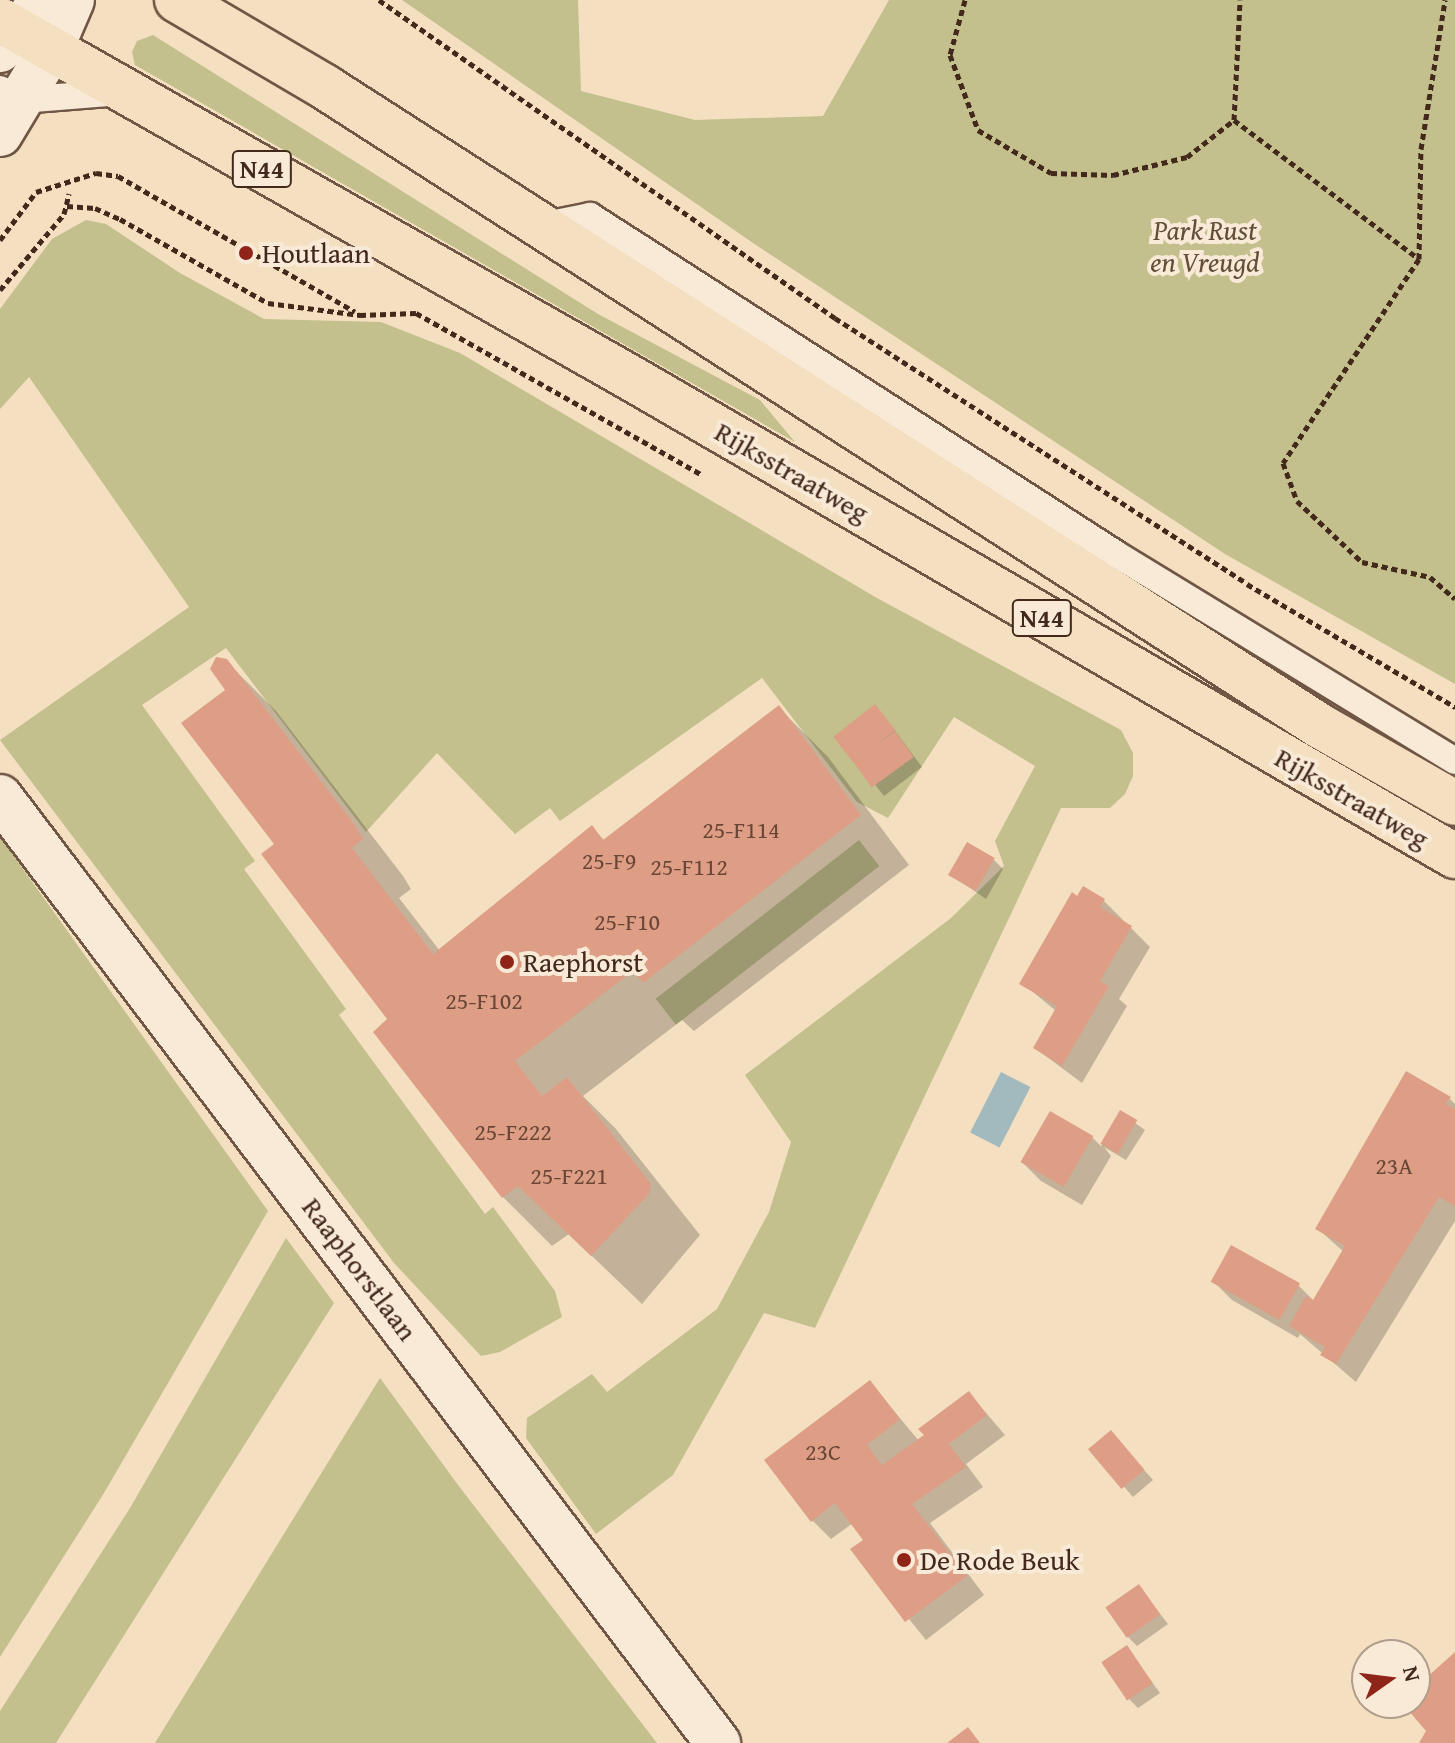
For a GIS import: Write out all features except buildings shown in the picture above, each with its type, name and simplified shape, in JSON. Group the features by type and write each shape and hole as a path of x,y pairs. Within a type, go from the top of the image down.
{"main road":[{"name":"Rijksstraatweg","path":"177,0 325,87 1320,726 1455,803"},
{"name":"Rijksstraatweg","path":"22,29 126,92 1455,856"}],"street":[{"path":"7,108 22,29 72,0"},
{"name":"Raaphorstlaan","path":"0,797 718,1743"}],"lane":[{"path":"7,108 126,92"},
{"path":"541,226 590,216 1116,554 1455,761"}],"path":[{"path":"379,0 835,318 1247,584 1455,707"},
{"path":"965,0 950,55 978,130 1051,173 1113,175 1187,157 1234,120 1240,0"},
{"path":"1445,0 1421,149 1419,259 1283,463 1297,501 1362,562 1430,577 1455,599"},
{"path":"1234,120 1419,259"},
{"path":"0,240 43,188 96,173 118,176 360,315 268,303 120,219 95,208 67,206"},
{"path":"0,290 67,206 69,194"}],"green space":[{"name":"Park Rust en Vreugd","path":"402,0 578,0 581,91 695,120 823,116 889,0 1455,0 1455,684 1225,554 753,243"},
{"path":"153,35 598,314 760,400 795,442 135,65 132,52 137,41"},
{"path":"86,220 106,224 180,273 264,319 381,322 460,353 877,598 1121,730 1133,753 1133,776 1125,794 1110,808 1061,808 815,1328 764,1313 673,1475 596,1534 526,1438 527,1418 592,1374 607,1392 717,1309 769,1212 791,1142 745,1075 951,918 1004,866 995,841 1035,766 954,717 888,818 857,802 762,678 560,821 550,808 515,834 437,753 366,832 226,648 142,705 255,861 244,869 346,1009 339,1015 485,1214 493,1207 555,1291 562,1317 500,1352 481,1356 394,1263 0,740 189,607 29,377 0,409 0,309 52,239"},
{"path":"0,837 268,1211 104,1493 0,1657"},
{"path":"859,840 879,866 676,1025 656,999"},
{"path":"286,1238 334,1303 56,1743 0,1743 0,1711 130,1508"},
{"path":"380,1378 458,1485 657,1743 155,1743"}],"water":[{"path":"1001,1072 1030,1087 1000,1148 970,1133"}],"place":[{"name":"Houtlaan","path":"246,253"},
{"name":"Raephorst","path":"507,962"},
{"name":"De Rode Beuk","path":"904,1560"}]}
